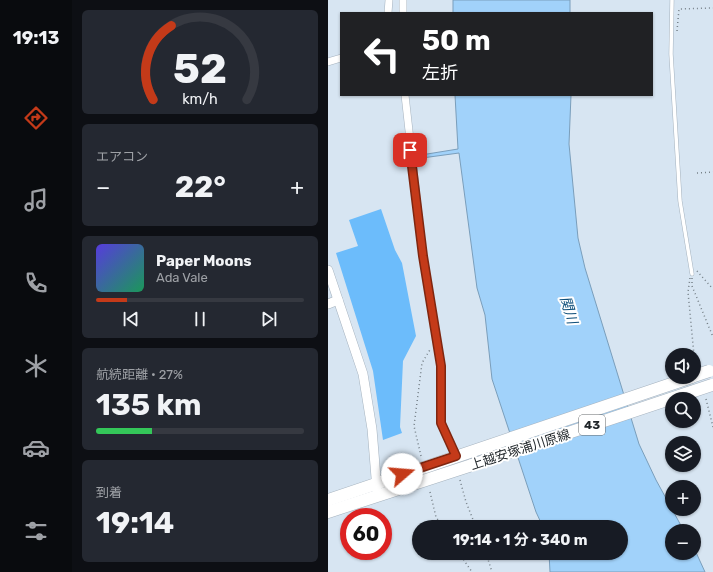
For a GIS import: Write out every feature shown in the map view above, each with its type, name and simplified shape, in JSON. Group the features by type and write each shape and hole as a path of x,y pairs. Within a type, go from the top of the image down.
{"main road":[{"name":"上越安塚浦川原線","path":"701,374 711,371"},
{"name":"上越安塚浦川原線","path":"328,500 672,384"},
{"name":"上越安塚浦川原線","path":"328,512 712,385"}],"street":[{"path":"388,12 389,0"},
{"path":"403,0 403,12"},
{"path":"328,62 340,58"},
{"path":"405,96 423,256 441,366 441,423 461,454"},
{"path":"328,270 363,374 372,429 378,495"},
{"path":"328,304 338,300"}],"lane":[{"path":"672,0 671,54 680,201 692,276"}],"path":[{"path":"679,10 713,8"},
{"path":"697,173 713,172"},
{"path":"691,268 696,269 713,289"},
{"path":"692,276 692,286 713,337"},
{"path":"692,276 689,278 688,292 693,348"},
{"path":"421,456 414,426 422,363 437,338"},
{"path":"706,399 713,427"},
{"path":"457,470 466,502 473,520"},
{"path":"430,492 438,520"},
{"path":"464,560 472,572"},
{"path":"488,560 492,572"}],"shaded area":[{"path":"381,209 395,250 402,263 416,336 403,361 400,427 402,433 383,440 373,371 336,253 358,246 349,220"}],"water":[{"path":"453,0 570,0 570,12 453,12"},
{"name":"関川","path":"455,96 571,96 569,144 578,238 585,268 639,444 665,496 665,516 676,516 680,524 665,524 665,560 700,560 705,572 550,572 549,560 628,560 628,520 540,520 492,379 485,315 477,288 459,153 422,158 421,155 458,149"}],"route":[{"path":"402,474 456,456 441,423 441,366 423,256 410,150"}]}
